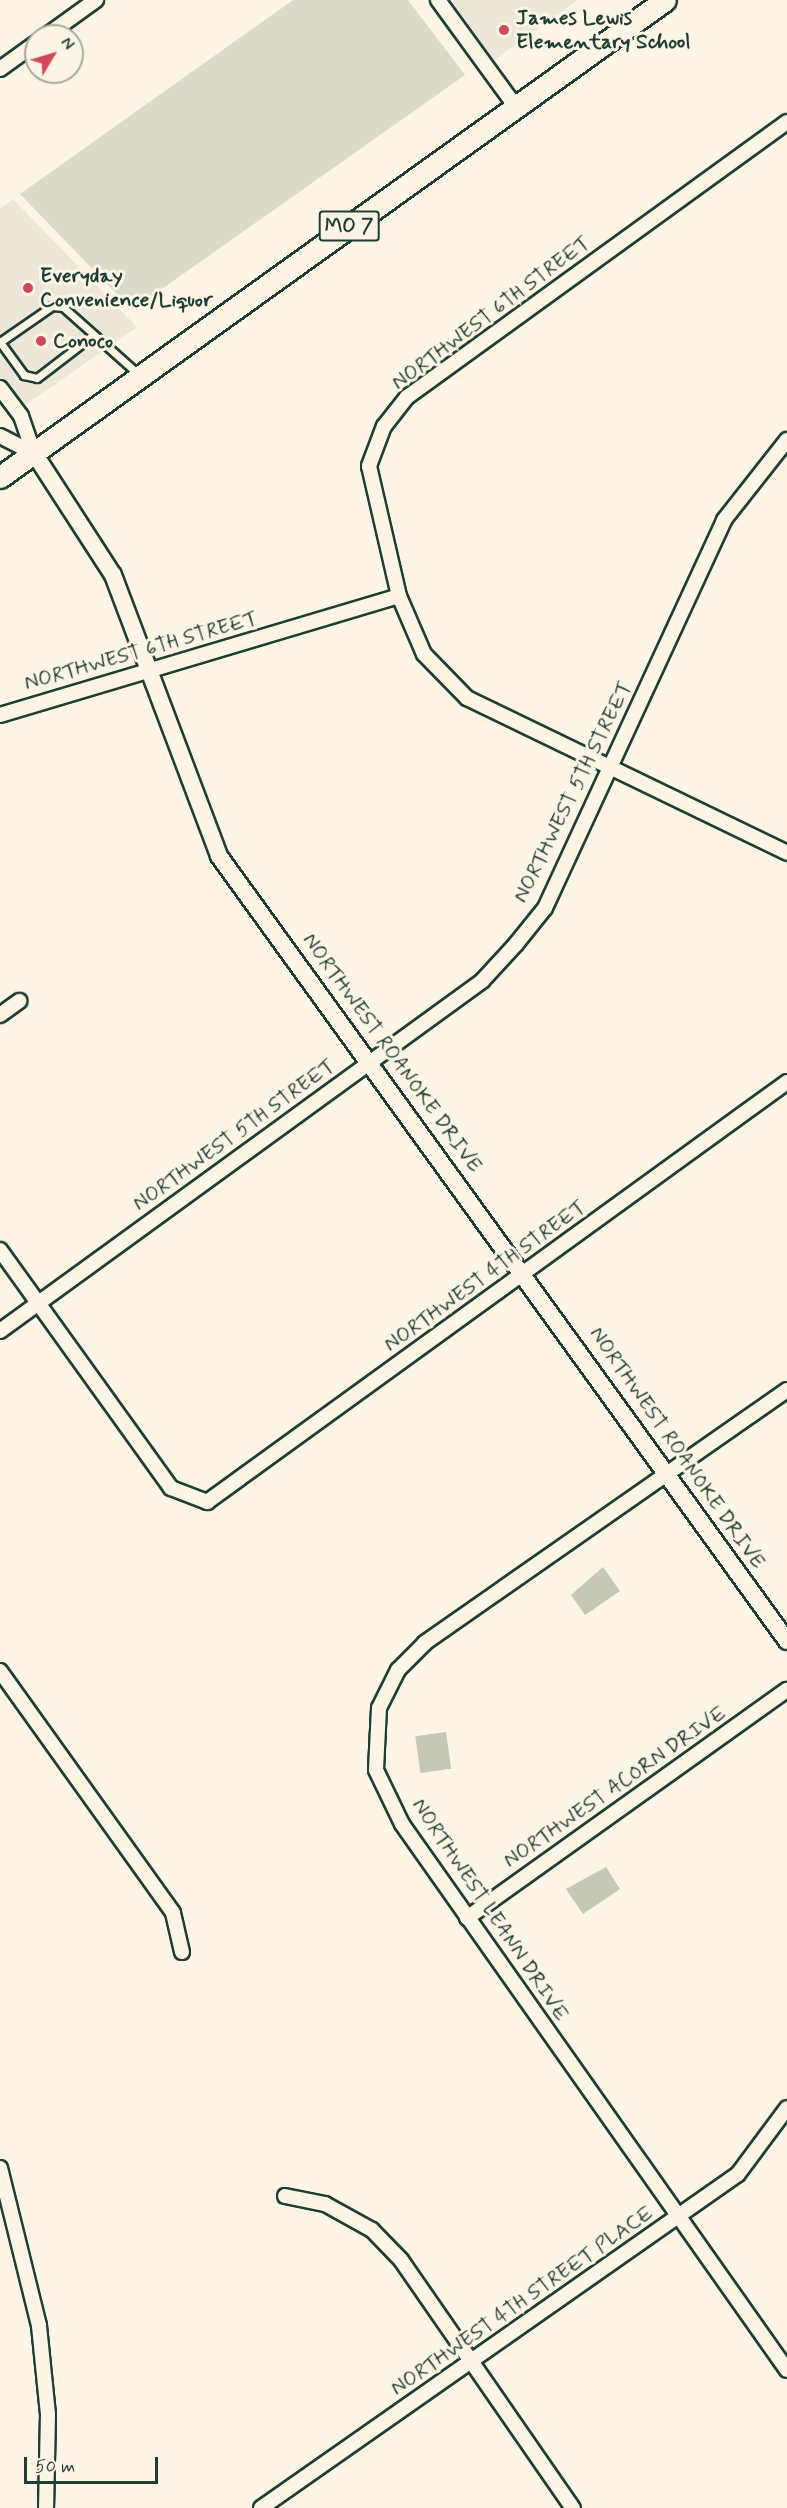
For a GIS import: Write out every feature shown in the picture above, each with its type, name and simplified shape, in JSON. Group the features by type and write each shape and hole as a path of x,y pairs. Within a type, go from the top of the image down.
{"main road":[{"name":"MO 7","path":"0,477 665,0"}],"street":[{"path":"63,24 96,0"},
{"path":"445,2 516,107"},
{"path":"0,69 24,52"},
{"name":"NORTHWEST 6TH STREET","path":"0,715 399,596 369,466 384,426 407,397 787,122"},
{"path":"0,388 21,416 34,453"},
{"path":"0,436 34,453"},
{"name":"NORTHWEST 5TH STREET","path":"0,1331 482,981 516,944 544,908 724,520 787,440"},
{"name":"NORTHWEST ROANOKE DRIVE","path":"34,453 113,575 153,671 219,856 372,1062 787,1641"},
{"path":"399,596 424,654 467,698 787,853"},
{"path":"0,1015 19,1001"},
{"name":"NORTHWEST 4TH STREET","path":"39,1304 171,1488 207,1502 787,1082"},
{"path":"0,1250 39,1304"},
{"name":"NORTHWEST LEANN DRIVE","path":"787,1390 425,1643 398,1670 379,1708 375,1770 402,1824 678,2219 787,2370"},
{"path":"0,1671 173,1913 182,1952"},
{"name":"NORTHWEST ACORN DRIVE","path":"467,1918 787,1690"},
{"name":"NORTHWEST 4TH STREET PLACE","path":"261,2508 678,2219 738,2174 787,2108"},
{"path":"0,2168 39,2326 48,2414 46,2508"},
{"path":"285,2196 325,2204 372,2230 401,2260 473,2360 573,2508"}],"lane":[{"path":"93,335 37,378 24,375 0,342 51,306 63,307 141,376"}],"shaded area":[{"path":"293,0 408,0 465,75 132,310 20,194"},
{"name":"James Lewis Elementary School","path":"451,0 578,0 494,60"},
{"path":"13,199 137,327 24,406 0,377 0,209"}],"building":[{"path":"603,1567 620,1591 585,1615 571,1595"},
{"path":"446,1732 451,1769 420,1773 415,1736"},
{"path":"606,1867 620,1889 583,1914 566,1889"}],"place":[{"name":"James Lewis Elementary School","path":"504,30"},
{"name":"Everyday Convenience/Liquor","path":"28,288"},
{"name":"Conoco","path":"41,341"}]}
